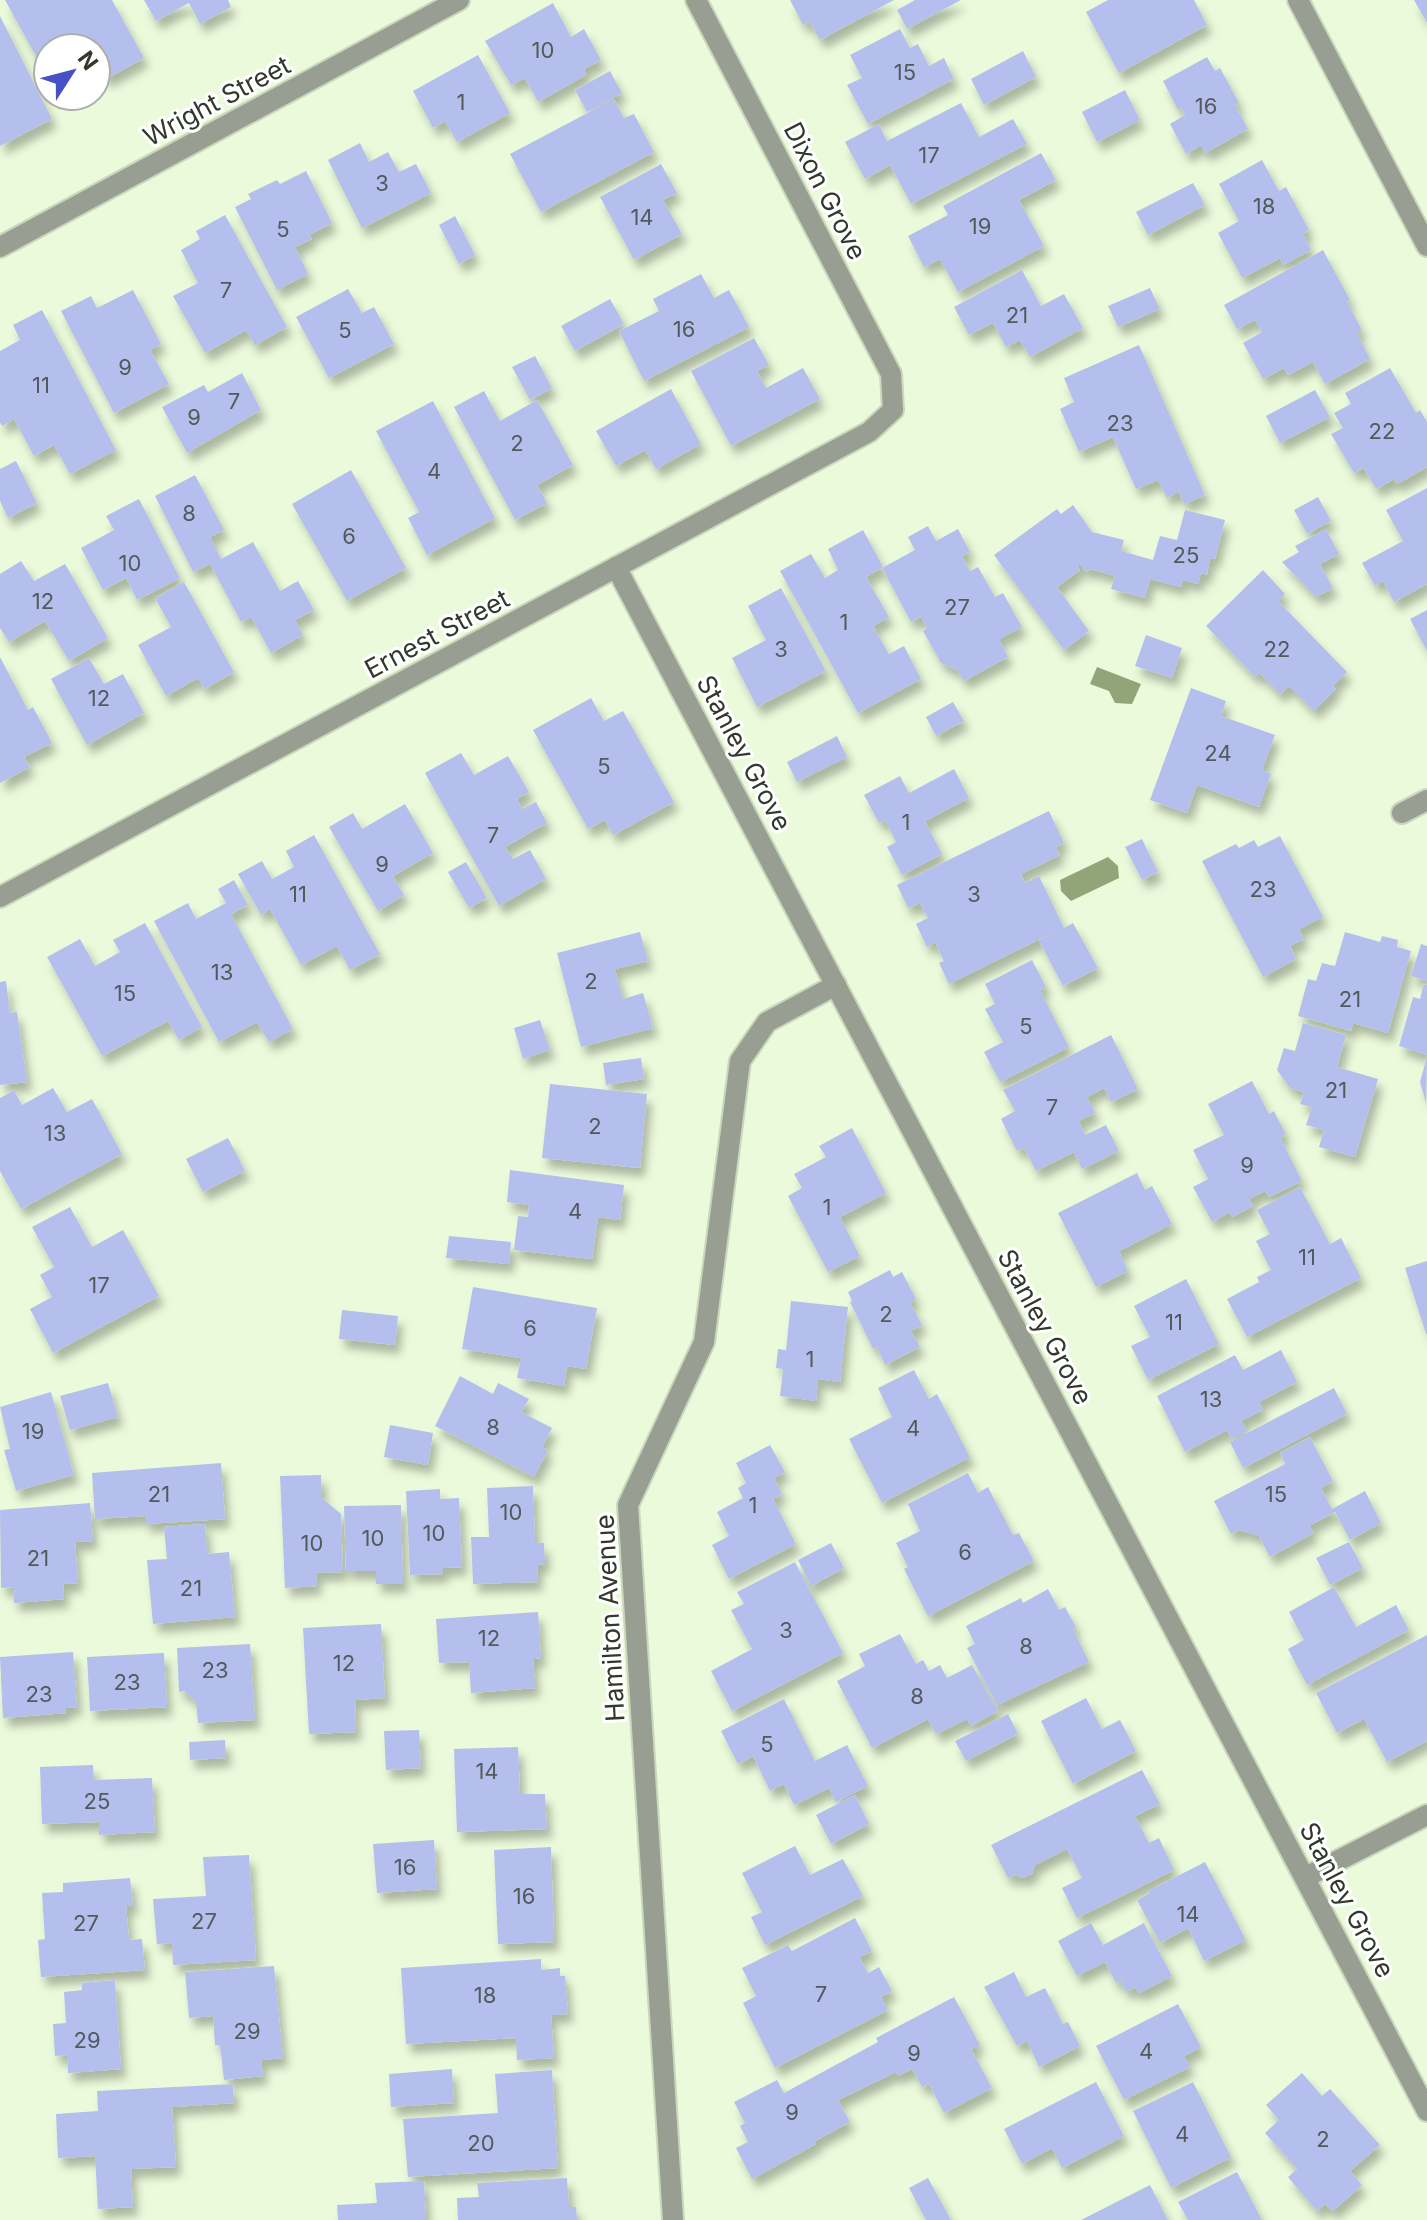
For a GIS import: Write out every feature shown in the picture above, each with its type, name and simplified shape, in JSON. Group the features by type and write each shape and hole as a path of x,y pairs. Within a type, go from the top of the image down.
{"street":[{"name":"Wright Street","path":"0,247 459,0"},
{"name":"Dixon Grove","path":"696,0 891,374 893,410"},
{"path":"1298,0 1427,246"},
{"name":"Ernest Street","path":"0,897 869,432 893,410"},
{"name":"Stanley Grove","path":"616,567 1427,2111"},
{"path":"1402,813 1427,800"},
{"name":"Hamilton Avenue","path":"673,2220 628,1505 704,1342 740,1061 767,1022 836,985"},
{"path":"1306,1877 1427,1815"}],"shaded area":[{"path":"1097,667 1141,684 1132,704 1115,703 1109,691 1090,684"},
{"path":"1108,857 1118,866 1119,878 1071,901 1061,891 1060,880"}],"building":[{"path":"5,0 112,0 144,58 112,76 112,32 32,32 32,49"},
{"path":"144,0 228,0 231,7 200,24 189,3 156,21"},
{"path":"790,0 894,0 820,40 809,21 803,25"},
{"path":"915,0 961,0 907,29 897,10"},
{"path":"1108,0 1194,0 1207,25 1119,73 1086,12"},
{"path":"1414,0 1427,0 1427,23"},
{"path":"553,3 571,37 584,29 601,60 584,69 586,75 538,102 525,78 511,85 485,41"},
{"path":"0,16 32,79 32,112 48,112 52,119 0,146"},
{"path":"900,29 910,48 918,44 929,66 944,58 954,79 868,124 847,85 862,78 850,55"},
{"path":"1023,51 1036,77 984,105 971,79"},
{"path":"478,55 510,113 457,142 445,121 433,128 413,91"},
{"path":"1207,57 1215,71 1220,68 1239,103 1235,105 1248,129 1205,153 1201,145 1186,154 1170,124 1185,115 1182,108 1178,110 1163,81"},
{"path":"610,71 622,93 587,112 575,90"},
{"path":"1125,90 1140,120 1097,142 1082,112"},
{"path":"614,99 624,118 634,114 654,152 541,212 510,154"},
{"path":"961,103 979,137 1013,119 1027,144 911,204 890,165 865,179 845,142 879,124 887,141"},
{"path":"360,143 369,162 388,152 399,172 416,164 431,193 362,228 328,160"},
{"path":"1041,153 1056,180 1019,200 1044,246 958,292 940,259 924,267 908,236 948,215 943,206"},
{"path":"1262,160 1279,191 1286,187 1309,230 1303,234 1311,250 1283,265 1280,258 1242,278 1218,233 1239,221 1219,184"},
{"path":"661,164 677,193 663,200 682,234 634,260 600,197"},
{"path":"306,171 332,223 309,235 312,239 295,247 308,274 277,290 235,207 251,199 248,194 277,180 280,184"},
{"path":"1193,183 1205,205 1148,235 1136,212"},
{"path":"225,215 287,327 255,345 246,330 205,353 173,296 198,283 181,250 200,239 196,231"},
{"path":"455,216 475,255 459,264 439,225"},
{"path":"1323,250 1350,300 1347,302 1362,330 1357,333 1370,359 1325,384 1313,362 1288,375 1284,368 1263,379 1243,343 1262,332 1255,320 1237,329 1224,305"},
{"path":"1022,270 1041,306 1064,294 1083,328 1030,357 1020,340 1006,347 993,323 969,335 954,307"},
{"path":"701,274 714,298 729,290 749,327 644,381 619,331 659,311 653,299"},
{"path":"1150,288 1160,309 1118,327 1108,306"},
{"path":"348,289 362,313 374,307 394,344 329,378 296,317"},
{"path":"133,290 161,344 150,350 169,384 114,413 61,311 91,296 97,308"},
{"path":"610,299 624,324 575,351 561,326"},
{"path":"42,310 116,450 70,474 54,445 34,456 14,419 2,426 0,422 0,351 20,340 13,325"},
{"path":"754,338 769,365 757,371 766,388 803,368 820,399 731,446 691,371"},
{"path":"1139,345 1205,495 1184,504 1179,492 1167,498 1158,480 1136,489 1113,437 1079,452 1060,409 1074,402 1064,378"},
{"path":"535,356 552,388 530,400 512,367"},
{"path":"1390,368 1416,413 1420,410 1427,422 1427,467 1397,484 1394,479 1376,489 1364,468 1354,473 1331,434 1343,428 1334,413 1351,404 1345,393"},
{"path":"242,373 261,410 187,453 162,407 204,385 208,392"},
{"path":"671,389 701,444 656,469 645,450 616,466 596,431"},
{"path":"1315,390 1330,417 1280,443 1266,416"},
{"path":"484,391 500,421 537,400 573,465 537,485 547,503 515,520 454,407"},
{"path":"433,401 495,518 427,555 408,518 419,512 376,431"},
{"path":"16,461 37,503 8,518 0,501 0,469"},
{"path":"351,470 406,568 347,601 292,504"},
{"path":"195,475 224,530 210,537 221,559 253,542 280,591 298,581 314,610 295,620 303,635 271,653 251,617 241,622 210,564 193,572 155,496"},
{"path":"1427,488 1427,584 1394,602 1383,581 1375,586 1362,563 1403,541 1386,510"},
{"path":"1318,497 1331,521 1307,534 1294,510"},
{"path":"139,499 180,578 137,600 126,578 103,590 81,548 114,530 106,516"},
{"path":"1073,505 1092,532 1124,540 1121,551 1153,560 1160,536 1177,540 1185,510 1225,520 1215,559 1210,558 1207,575 1201,573 1198,584 1183,580 1181,587 1150,579 1145,598 1111,589 1115,576 1090,569 1086,572 1080,564 1077,566 1080,570 1057,587 1089,631 1064,650 994,555 1057,509 1061,514"},
{"path":"928,526 936,541 958,529 970,552 962,556 970,571 978,567 995,597 1003,593 1022,627 999,639 1008,657 964,681 957,670 941,663 923,631 927,628 921,617 911,622 882,568 915,550 908,537"},
{"path":"1326,529 1339,554 1320,564 1333,588 1316,597 1282,562 1299,552 1295,546"},
{"path":"863,530 883,567 866,577 889,617 873,626 889,654 904,646 921,679 858,713 780,571 811,554 825,578 838,570 828,549"},
{"path":"21,561 34,581 65,564 108,638 69,661 45,621 9,642 0,628 0,574"},
{"path":"1263,570 1285,594 1278,601 1347,672 1333,686 1336,689 1314,711 1289,686 1280,694 1259,673 1255,677 1206,626"},
{"path":"184,582 234,672 205,689 198,678 166,696 138,645 171,627 155,598"},
{"path":"781,588 826,671 757,707 732,658 766,640 748,606"},
{"path":"1427,610 1427,651 1410,619"},
{"path":"1146,635 1182,648 1172,678 1135,666"},
{"path":"0,657 28,710 33,707 52,743 24,757 30,767 0,783"},
{"path":"89,658 104,684 123,674 144,713 87,745 51,679"},
{"path":"1191,688 1226,701 1221,716 1275,735 1262,770 1271,774 1259,807 1197,785 1187,813 1150,800"},
{"path":"591,698 604,721 623,711 674,802 613,835 605,820 588,829 533,730"},
{"path":"953,702 964,721 936,736 926,717"},
{"path":"837,736 847,757 797,782 787,762"},
{"path":"461,753 474,775 508,756 529,792 517,799 522,809 536,802 547,823 505,847 513,859 530,850 546,879 499,906 425,773"},
{"path":"954,769 969,798 925,821 942,854 902,875 887,847 896,842 885,820 879,823 864,795 900,776 909,793"},
{"path":"405,804 433,853 393,876 404,895 378,911 329,827 353,813 362,829"},
{"path":"1049,811 1064,843 1056,847 1060,855 1021,874 1025,883 1039,876 1064,928 1073,923 1098,968 1063,986 1039,941 1056,931 949,984 939,963 944,961 935,942 927,947 916,924 928,918 920,903 908,908 897,885"},
{"path":"314,835 380,954 350,970 337,946 301,965 270,909 261,915 238,874 262,861 272,879 294,867 286,851"},
{"path":"1280,836 1323,917 1299,929 1304,939 1290,946 1296,959 1263,977 1202,861 1236,844 1239,848 1254,840 1258,847"},
{"path":"1142,839 1158,872 1142,880 1125,847"},
{"path":"466,862 487,898 469,908 448,872"},
{"path":"234,880 248,905 231,914 293,1029 269,1042 257,1022 219,1042 154,921 188,903 196,919 226,903 218,889"},
{"path":"145,923 202,1027 179,1040 168,1021 102,1056 47,957 80,939 95,966 120,952 113,940"},
{"path":"640,932 648,961 615,969 623,999 643,993 653,1028 581,1047 557,953"},
{"path":"1345,932 1380,942 1382,936 1398,940 1397,947 1411,951 1388,1033 1353,1023 1351,1031 1298,1016 1308,979 1316,981 1322,963 1335,966"},
{"path":"1421,944 1427,946 1427,981 1411,976"},
{"path":"1032,960 1046,987 1040,990 1069,1047 1000,1082 984,1052 1003,1042 985,1009 995,1004 985,984"},
{"path":"6,981 10,1013 17,1012 27,1082 0,1085 0,982"},
{"path":"1424,984 1427,985 1427,1055 1399,1046 1413,997 1420,999"},
{"path":"540,1020 550,1050 523,1059 514,1028"},
{"path":"1303,1023 1346,1035 1337,1067 1378,1079 1355,1157 1319,1147 1324,1130 1306,1125 1312,1107 1300,1104 1304,1092 1290,1088 1277,1070 1284,1048 1295,1051"},
{"path":"1111,1035 1138,1089 1111,1102 1104,1088 1087,1097 1095,1113 1079,1121 1085,1135 1106,1125 1119,1151 1082,1169 1074,1152 1036,1171 1024,1148 1017,1151 1001,1119 1015,1111 1003,1090"},
{"path":"641,1058 644,1079 606,1085 603,1063"},
{"path":"1427,1060 1426,1103 1420,1082"},
{"path":"1252,1081 1269,1114 1274,1111 1286,1135 1280,1137 1302,1181 1269,1197 1265,1191 1249,1199 1253,1206 1232,1217 1230,1212 1212,1222 1193,1187 1208,1179 1193,1150 1224,1135 1208,1104"},
{"path":"550,1084 647,1094 640,1168 542,1158"},
{"path":"53,1088 67,1112 92,1099 122,1154 21,1209 0,1171 0,1098 14,1090 22,1105"},
{"path":"852,1128 886,1193 840,1217 860,1256 828,1272 788,1196 802,1188 794,1174 826,1157 819,1146"},
{"path":"228,1138 245,1171 203,1192 186,1159"},
{"path":"510,1170 624,1185 620,1220 598,1217 592,1259 514,1250 518,1216 528,1217 529,1205 507,1202"},
{"path":"1137,1173 1145,1190 1152,1186 1172,1224 1119,1251 1128,1271 1096,1287 1058,1213"},
{"path":"1300,1187 1330,1244 1341,1238 1361,1278 1247,1337 1227,1299 1259,1282 1257,1277 1271,1270 1256,1241 1270,1234 1257,1210"},
{"path":"70,1207 92,1247 123,1230 159,1296 53,1353 30,1309 52,1297 40,1275 54,1267 32,1227"},
{"path":"449,1236 511,1242 509,1264 446,1258"},
{"path":"1427,1261 1427,1334 1426,1334 1405,1268"},
{"path":"890,1270 893,1277 902,1272 916,1299 910,1302 922,1325 911,1331 920,1347 885,1365 877,1347 873,1349 848,1292"},
{"path":"1186,1279 1219,1344 1148,1380 1131,1346 1150,1337 1134,1306"},
{"path":"473,1287 597,1308 586,1369 567,1366 564,1386 517,1378 521,1358 462,1349"},
{"path":"791,1301 848,1307 840,1382 818,1379 816,1401 780,1396 783,1369 776,1368 778,1349 786,1350"},
{"path":"342,1310 398,1316 395,1345 339,1339"},
{"path":"1281,1350 1297,1382 1259,1402 1263,1410 1241,1421 1247,1431 1231,1439 1227,1430 1185,1452 1157,1396 1235,1355 1243,1370"},
{"path":"914,1370 929,1399 937,1394 970,1457 882,1503 849,1439 892,1417 878,1388"},
{"path":"460,1376 493,1394 498,1383 529,1399 521,1412 552,1428 542,1447 548,1450 534,1477 435,1426"},
{"path":"108,1383 118,1417 70,1430 60,1396"},
{"path":"1334,1388 1347,1414 1243,1468 1230,1442"},
{"path":"51,1392 74,1475 16,1491 4,1450 10,1449 0,1407"},
{"path":"390,1425 433,1433 428,1465 384,1457"},
{"path":"1310,1437 1333,1481 1321,1488 1332,1509 1365,1491 1381,1523 1350,1540 1335,1512 1309,1526 1314,1533 1270,1557 1259,1536 1239,1530 1231,1534 1214,1501 1285,1464 1280,1453"},
{"path":"770,1445 785,1472 774,1478 782,1494 773,1499 796,1544 729,1579 712,1545 729,1536 717,1512 743,1498 738,1488 746,1483 736,1463"},
{"path":"221,1463 225,1519 145,1524 145,1516 95,1519 92,1473"},
{"path":"968,1473 978,1493 988,1487 1013,1535 1019,1533 1034,1561 928,1616 904,1569 908,1567 896,1543 920,1531 908,1504"},
{"path":"321,1475 322,1498 341,1514 343,1572 316,1573 317,1586 285,1588 280,1476"},
{"path":"533,1486 535,1543 544,1543 545,1564 537,1565 538,1582 473,1584 471,1537 489,1537 487,1488"},
{"path":"440,1489 440,1499 459,1498 462,1567 443,1568 443,1574 410,1575 406,1491"},
{"path":"90,1503 93,1541 75,1542 78,1583 63,1584 64,1599 14,1603 13,1587 1,1588 0,1510"},
{"path":"401,1505 403,1584 376,1584 376,1571 346,1571 344,1506"},
{"path":"205,1524 207,1554 229,1552 235,1617 153,1624 147,1560 167,1559 164,1527"},
{"path":"1349,1542 1363,1568 1330,1585 1316,1558"},
{"path":"831,1543 844,1568 811,1586 798,1560"},
{"path":"795,1562 843,1653 732,1711 711,1671 752,1649 731,1610 744,1604 737,1592"},
{"path":"1334,1587 1356,1627 1396,1605 1409,1630 1307,1685 1288,1649 1304,1640 1289,1612"},
{"path":"1048,1589 1059,1610 1065,1607 1089,1662 997,1705 967,1648 975,1644 966,1626 1021,1598 1023,1603"},
{"path":"538,1612 541,1658 533,1659 535,1688 471,1693 469,1662 439,1663 436,1619"},
{"path":"381,1624 385,1698 355,1700 356,1732 309,1734 303,1628"},
{"path":"900,1634 916,1664 923,1660 929,1671 940,1665 947,1678 972,1665 998,1711 971,1726 967,1719 936,1734 928,1719 872,1748 837,1681 865,1666 859,1654"},
{"path":"1427,1635 1427,1741 1387,1762 1364,1719 1337,1733 1316,1693"},
{"path":"250,1644 255,1720 198,1723 196,1702 185,1691 179,1692 177,1648"},
{"path":"73,1652 77,1707 65,1708 66,1713 3,1718 0,1657"},
{"path":"164,1653 167,1707 90,1711 87,1657"},
{"path":"1086,1698 1102,1729 1120,1720 1136,1751 1073,1784 1041,1721"},
{"path":"784,1699 815,1761 847,1745 868,1786 836,1802 829,1788 794,1805 784,1784 770,1791 753,1756 738,1764 721,1731"},
{"path":"1008,1714 1018,1734 966,1761 955,1741"},
{"path":"419,1730 421,1768 386,1770 384,1731"},
{"path":"225,1740 226,1758 190,1760 189,1742"},
{"path":"518,1747 520,1794 545,1794 547,1829 457,1832 454,1749"},
{"path":"93,1765 94,1780 152,1778 155,1832 99,1835 99,1822 42,1824 40,1767"},
{"path":"1142,1770 1160,1804 1135,1816 1149,1843 1159,1838 1174,1870 1077,1918 1062,1888 1082,1878 1067,1849 1035,1865 1032,1874 1008,1878 991,1845"},
{"path":"855,1795 869,1824 831,1844 816,1815"},
{"path":"434,1840 437,1889 377,1893 373,1844"},
{"path":"795,1846 810,1875 843,1859 863,1896 765,1945 751,1917 762,1912 742,1873"},
{"path":"551,1847 554,1942 498,1944 494,1850"},
{"path":"249,1855 256,1960 173,1965 172,1943 157,1944 153,1899 206,1896 203,1857"},
{"path":"1205,1862 1246,1940 1204,1961 1188,1928 1160,1943 1137,1900 1150,1893 1148,1891"},
{"path":"130,1878 133,1906 126,1906 129,1940 142,1939 145,1970 41,1977 38,1940 45,1939 42,1893 63,1892 63,1883"},
{"path":"855,1918 872,1951 859,1957 868,1973 879,1967 892,1991 881,1997 888,2010 775,2068 743,2003 756,1996 742,1968 788,1945 792,1951"},
{"path":"1091,1923 1103,1945 1144,1923 1172,1976 1139,1993 1135,1987 1126,1992 1120,1980 1116,1983 1105,1962 1077,1976 1058,1941"},
{"path":"541,1959 541,1970 560,1968 560,1976 565,1976 568,2014 551,2015 554,2058 517,2060 516,2038 406,2044 401,1968"},
{"path":"274,1966 283,2058 261,2060 263,2076 224,2080 220,2045 215,2045 213,2016 189,2018 185,1972"},
{"path":"1014,1972 1026,1997 1045,1988 1063,2024 1068,2022 1080,2046 1039,2067 1027,2041 1017,2046 984,1987"},
{"path":"115,1980 121,2069 68,2073 67,2055 55,2056 53,2024 66,2023 64,1992 82,1990 82,1983"},
{"path":"954,1997 980,2045 971,2049 992,2088 944,2113 929,2084 922,2087 912,2069 898,2076 896,2072 838,2100 850,2122 752,2179 736,2148 748,2142 740,2126 745,2123 734,2102 777,2080 784,2093 878,2042 876,2038"},
{"path":"1178,2004 1201,2047 1184,2056 1190,2067 1124,2100 1096,2046"},
{"path":"452,2069 454,2103 391,2107 389,2074"},
{"path":"552,2070 558,2168 408,2177 403,2119 498,2113 495,2074"},
{"path":"1302,2073 1322,2096 1330,2089 1380,2145 1350,2171 1362,2185 1333,2211 1325,2204 1317,2211 1288,2177 1297,2169 1265,2133 1279,2120 1266,2105"},
{"path":"1096,2082 1124,2136 1062,2168 1052,2148 1022,2164 1004,2129"},
{"path":"1193,2082 1231,2157 1171,2188 1133,2111"},
{"path":"233,2084 234,2103 172,2107 176,2167 131,2169 133,2207 98,2209 95,2156 58,2158 56,2114 98,2111 97,2091"},
{"path":"1237,2172 1262,2220 1188,2220 1178,2202"},
{"path":"567,2178 569,2207 576,2207 577,2220 458,2220 457,2198 479,2197 477,2183"},
{"path":"928,2178 951,2220 926,2220 909,2188"},
{"path":"424,2181 426,2220 338,2220 337,2205 377,2203 375,2183"},
{"path":"1150,2185 1168,2220 1081,2220"}]}
